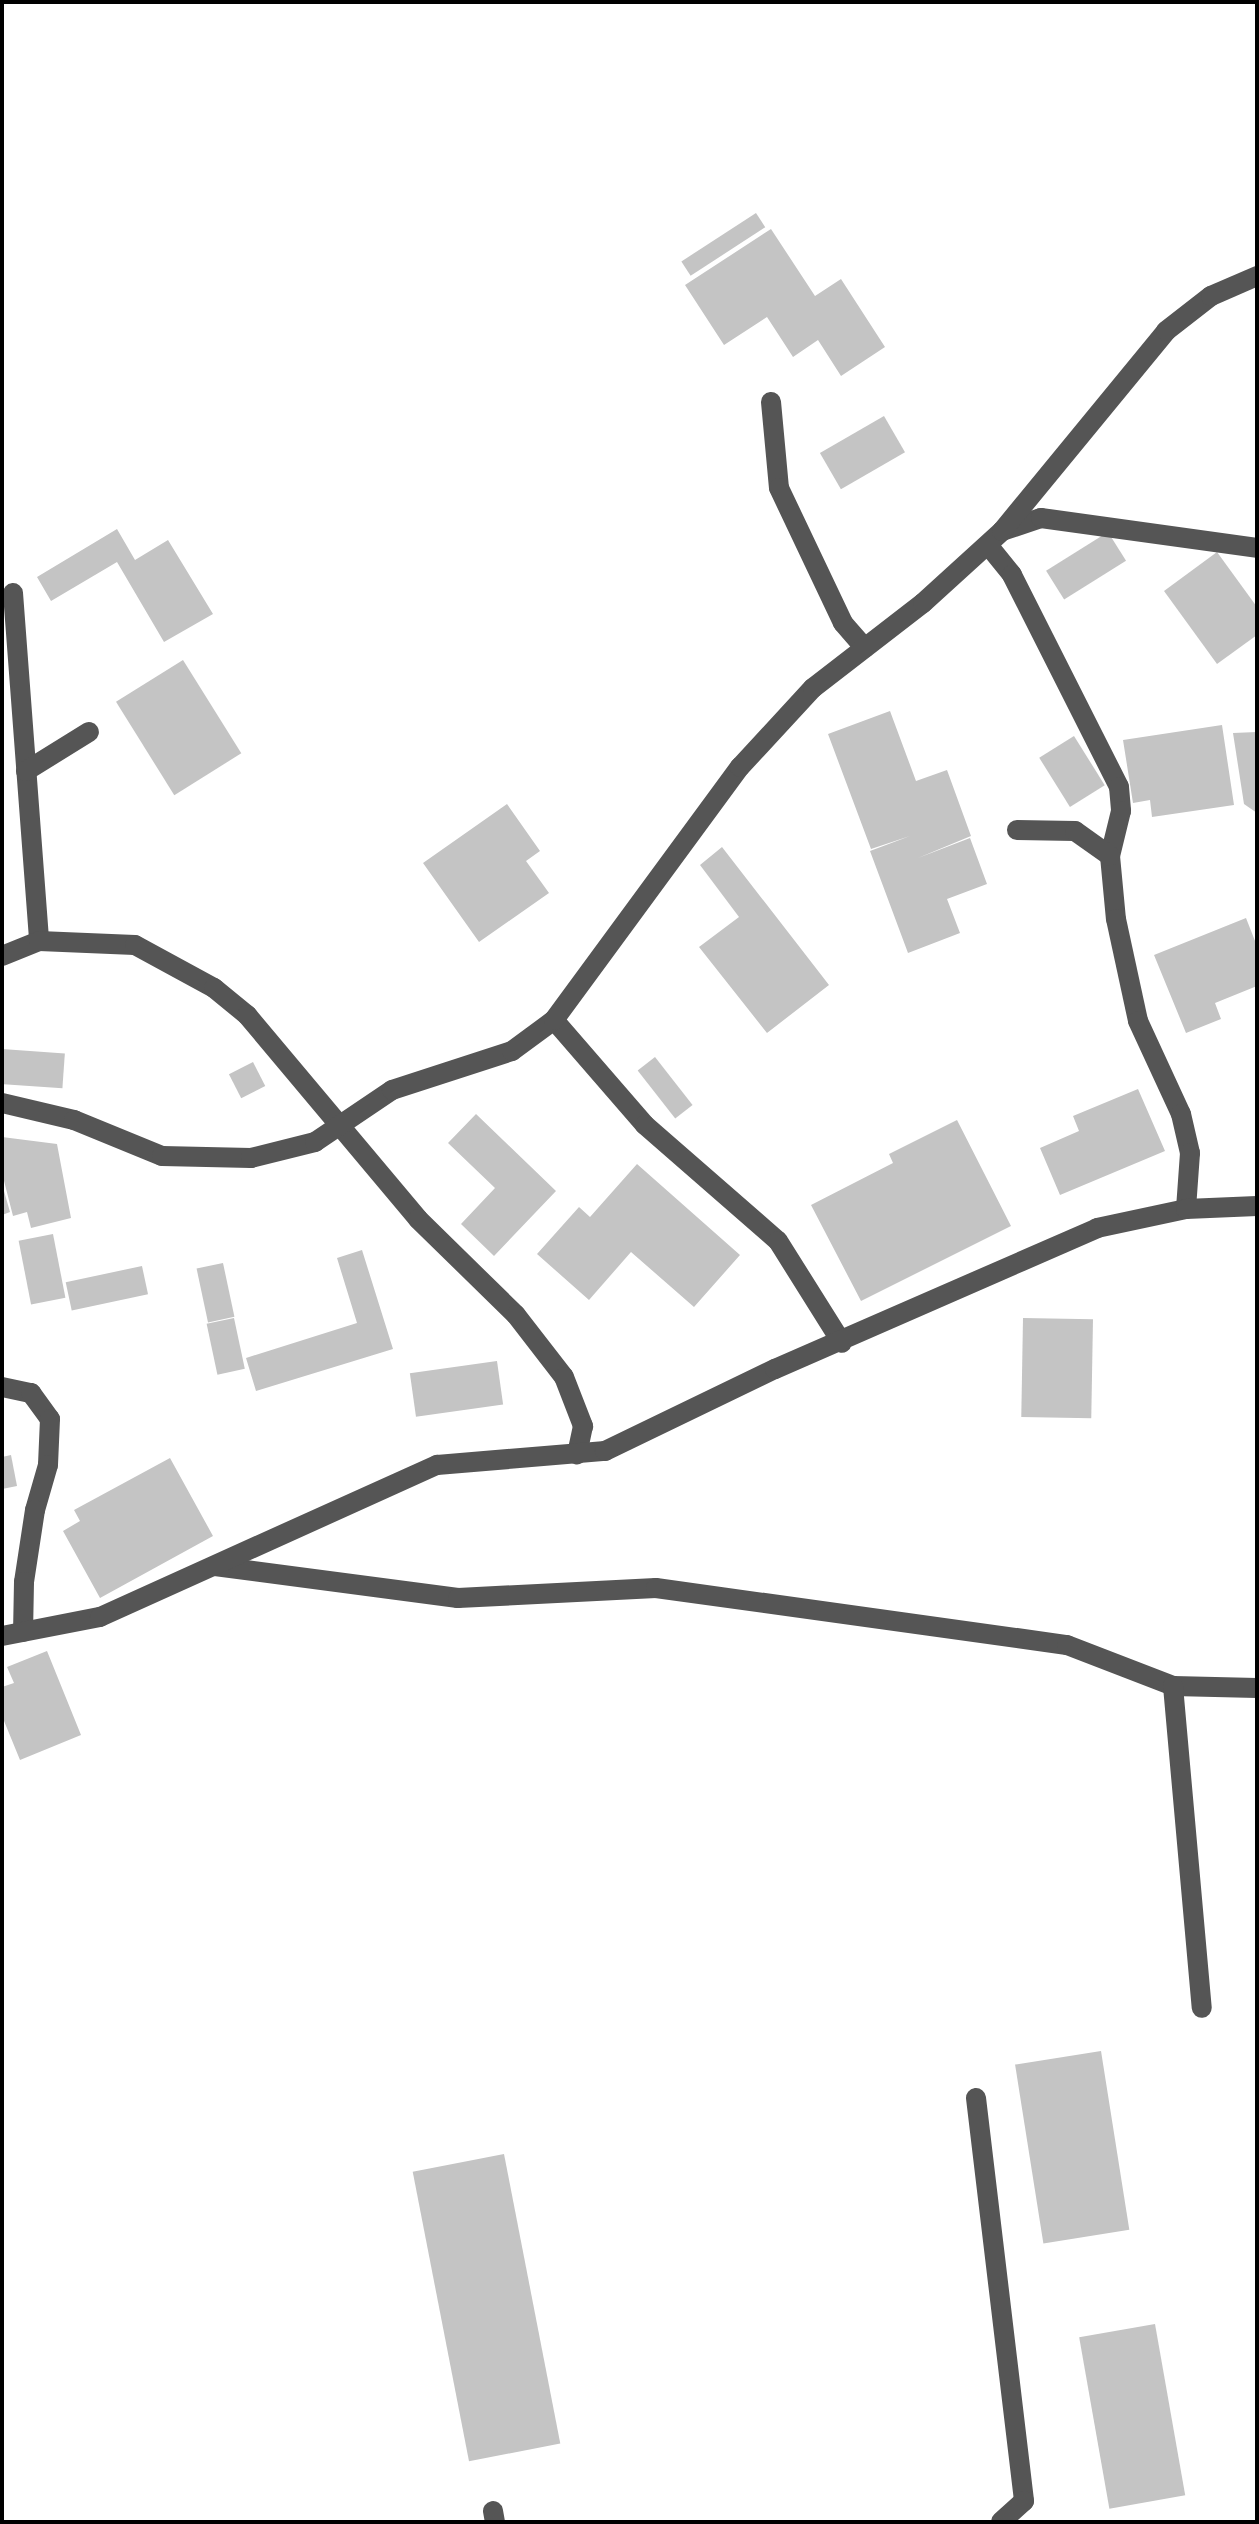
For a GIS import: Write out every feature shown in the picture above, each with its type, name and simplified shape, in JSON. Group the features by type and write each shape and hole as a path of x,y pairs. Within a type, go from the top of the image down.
{"street":[{"path":"2,1103 74,1120 162,1156 251,1158 315,1142 392,1090 512,1051 554,1020 740,767 813,688 995,538 1166,331 1211,296 1257,276"},
{"path":"771,402 779,488 843,623 865,648"},
{"path":"995,538 1041,518 1257,548"},
{"path":"995,538 1119,787 1121,811 1110,856 1116,919 1138,1021 1181,1114 1190,1153 1186,1209"},
{"path":"13,593 39,941"},
{"path":"26,771 89,732"},
{"path":"1017,830 1075,831 1110,856"},
{"path":"2,956 39,941 135,945 214,988 257,1026 418,1219 516,1315 564,1377 583,1426 577,1454"},
{"path":"554,1020 645,1125 778,1241 842,1343"},
{"path":"2,1636 100,1617 437,1465 605,1451 775,1369 842,1343 1097,1228 1186,1209 1257,1206"},
{"path":"2,1387 31,1393 50,1419 48,1465 24,1582 23,1632"},
{"path":"215,1566 458,1598 656,1588 1067,1645 1173,1686 1257,1688"},
{"path":"1173,1686 1202,2008"},
{"path":"976,2098 1024,2501 1001,2522"}],"building":[{"path":"756,213 765,227 691,276 681,261"},
{"path":"771,229 815,296 841,279 885,347 841,376 818,340 793,357 767,317 724,345 685,285"},
{"path":"884,416 905,452 841,489 820,453"},
{"path":"117,529 135,560 168,540 213,614 164,642 117,562 51,601 37,577"},
{"path":"1108,532 1126,561 1064,600 1046,571"},
{"path":"1217,552 1257,607 1257,635 1217,664 1164,591"},
{"path":"183,660 241,753 174,795 116,702"},
{"path":"890,711 916,781 947,770 971,836 918,858 970,838 987,884 947,899 960,933 908,953 870,851 910,836 871,849 828,734"},
{"path":"1222,725 1234,805 1152,817 1150,800 1133,803 1123,740"},
{"path":"1257,732 1257,813 1244,804 1233,733"},
{"path":"1074,736 1105,785 1070,807 1039,758"},
{"path":"507,804 540,851 526,861 549,893 479,942 423,863"},
{"path":"722,847 829,985 767,1033 699,947 739,917 700,865"},
{"path":"1246,918 1257,946 1257,986 1215,1003 1221,1019 1186,1033 1154,955"},
{"path":"2,1049 65,1053 62,1088 2,1084"},
{"path":"655,1057 693,1105 675,1119 638,1071"},
{"path":"253,1062 265,1086 241,1098 229,1074"},
{"path":"1138,1089 1165,1151 1060,1195 1040,1148 1079,1131 1073,1116"},
{"path":"476,1114 556,1191 494,1256 461,1224 495,1188 448,1143"},
{"path":"957,1120 1011,1226 861,1301 811,1205 893,1163 889,1154"},
{"path":"2,1137 57,1144 71,1218 31,1228 27,1212 13,1216 2,1173"},
{"path":"637,1164 740,1255 694,1307 631,1252 589,1300 537,1254 579,1207 590,1217"},
{"path":"2,1184 10,1212 2,1215"},
{"path":"53,1234 65,1298 31,1304 19,1241"},
{"path":"362,1250 393,1349 256,1391 246,1358 357,1323 337,1258"},
{"path":"223,1263 234,1317 208,1322 197,1269"},
{"path":"142,1266 148,1294 72,1311 66,1282"},
{"path":"234,1318 245,1369 217,1375 207,1324"},
{"path":"1023,1318 1093,1319 1091,1418 1021,1417"},
{"path":"497,1361 503,1405 416,1417 410,1373"},
{"path":"11,1455 17,1486 2,1489 2,1457"},
{"path":"170,1458 213,1536 100,1598 63,1531 80,1521 74,1510"},
{"path":"47,1651 81,1735 20,1760 2,1716 2,1687 14,1683 7,1667"},
{"path":"1101,2051 1129,2230 1043,2243 1015,2065"},
{"path":"504,2154 560,2444 469,2461 413,2172"},
{"path":"1155,2324 1185,2495 1109,2509 1079,2337"}]}
